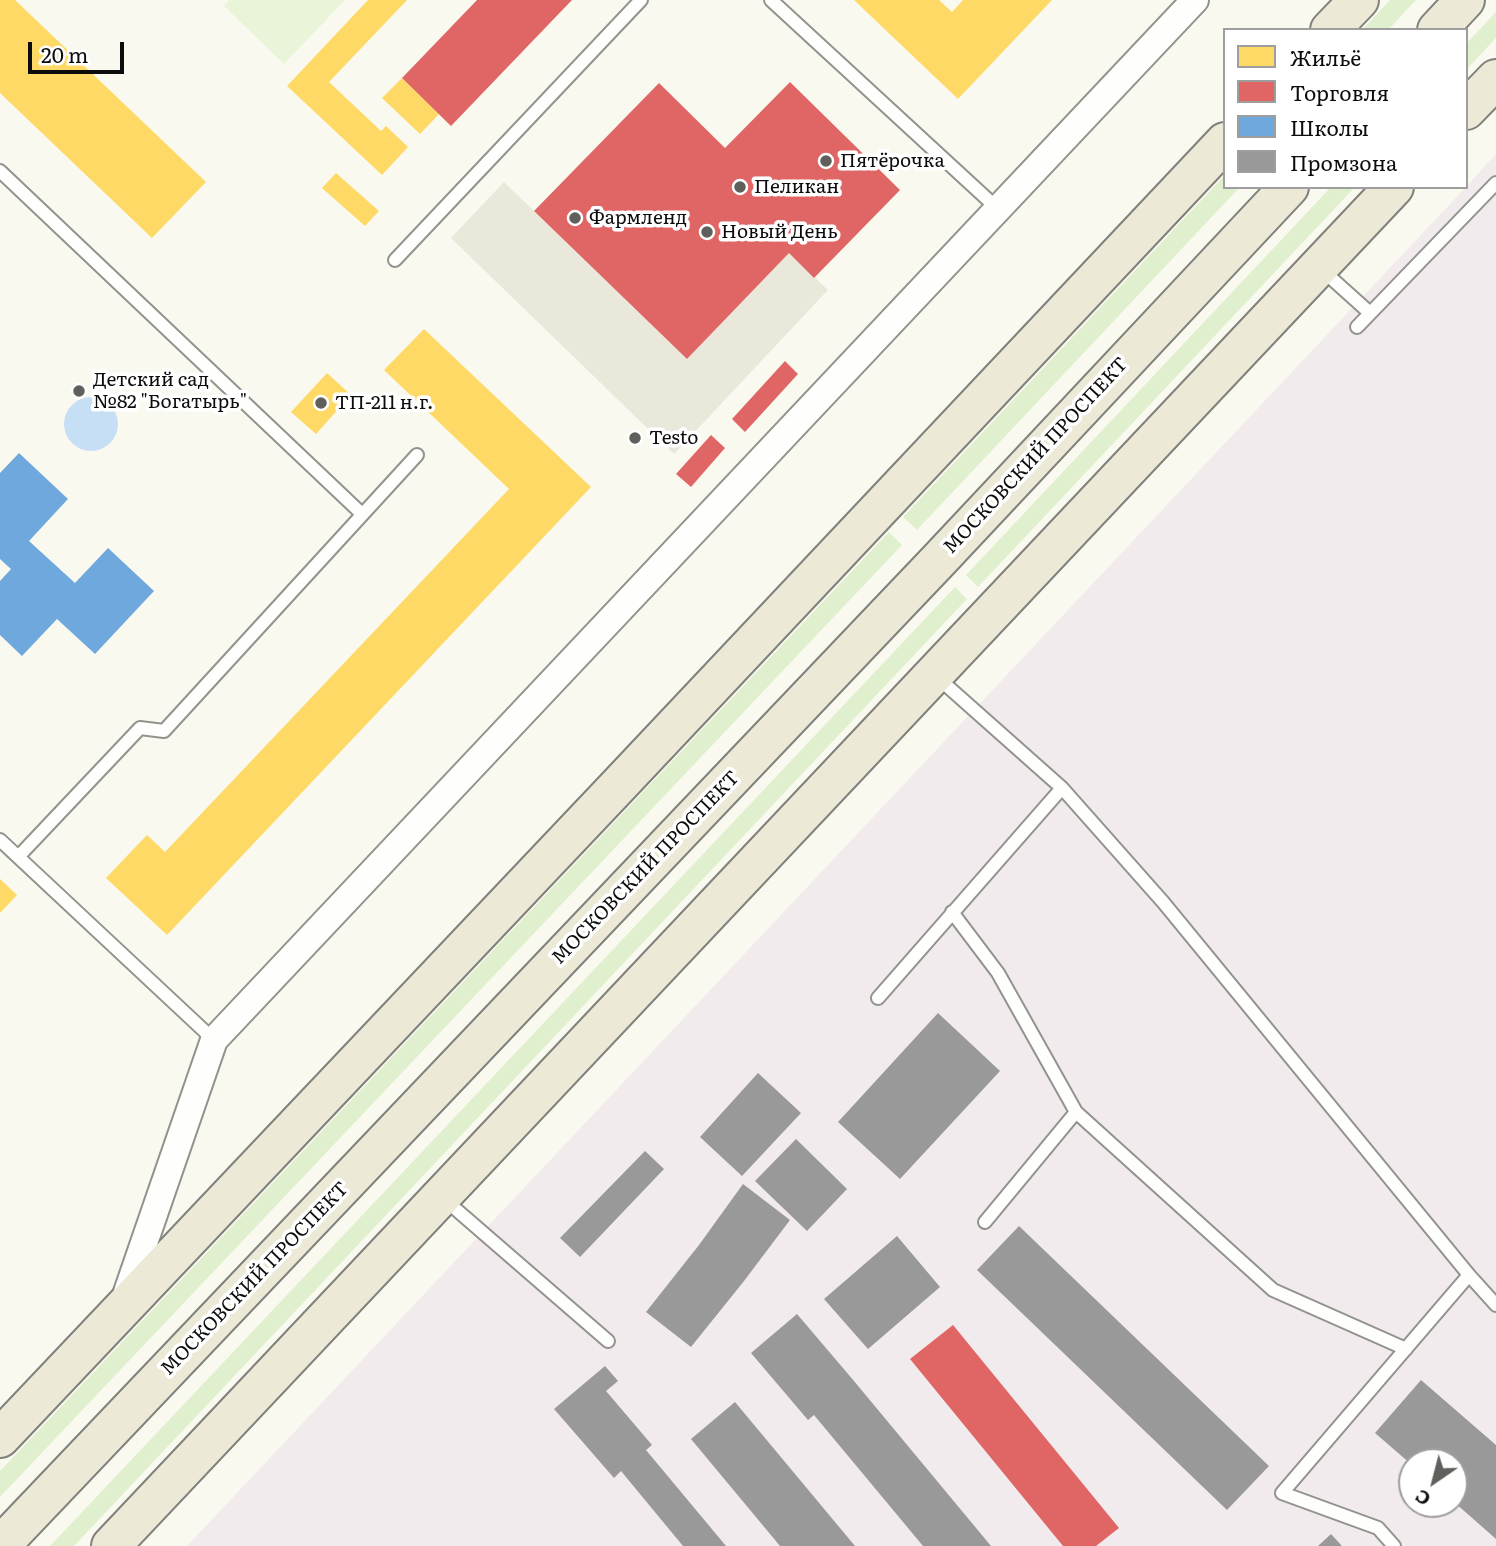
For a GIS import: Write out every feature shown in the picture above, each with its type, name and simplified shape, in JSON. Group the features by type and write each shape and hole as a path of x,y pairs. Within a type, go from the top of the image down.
{"main road":[{"path":"1333,28 1359,0"},
{"path":"1439,28 1465,0"},
{"path":"1468,108 1496,79"},
{"path":"0,1438 1223,144"},
{"name":"МОСКОВСКИЙ ПРОСПЕКТ","path":"0,1546 1287,189"},
{"path":"111,1546 1392,189"}],"street":[{"path":"120,1312 214,1040 1195,0"}],"lane":[{"path":"395,260 640,0"},
{"path":"771,0 998,209"},
{"path":"0,171 362,514"},
{"path":"1357,327 1496,183"},
{"path":"1319,267 1370,313"},
{"path":"18,857 140,728 164,731 417,455"},
{"path":"934,674 1062,788 1163,902 1496,1305"},
{"path":"878,998 1062,788"},
{"path":"0,840 214,1040"},
{"path":"952,912 998,973 1076,1112 1273,1290 1406,1349"},
{"path":"985,1222 1076,1112"},
{"path":"442,1196 608,1341"},
{"path":"1394,1546 1378,1528 1282,1493 1469,1275"}],"shaded area":[{"path":"1496,154 1496,1546 187,1546 1464,189 1468,189 1468,185"},
{"path":"504,182 687,359 789,253 828,290 674,454 451,238"}],"green space":[{"path":"229,0 345,0 284,64 224,6"},
{"path":"1390,0 1416,0 1390,28 1364,28"},
{"path":"1496,12 1496,38 1468,68 1468,42"},
{"path":"1223,177 1223,189 1238,189 917,530 903,517"},
{"path":"1329,189 1353,189 978,587 966,575"},
{"path":"889,532 902,545 0,1497 0,1471"},
{"path":"955,587 967,599 74,1546 50,1546"}],"water":[{"path":"91,397 110,405 118,424 110,443 91,451 72,443 64,424 72,405"}],"building: Жильё":[{"path":"0,0 15,0 206,182 152,238 0,93"},
{"path":"368,0 407,0 329,82 381,131 386,126 408,147 382,175 287,86"},
{"path":"854,0 939,0 952,12 963,0 1052,0 958,99"},
{"path":"402,78 439,114 420,134 382,98"},
{"path":"336,173 379,211 365,226 322,188"},
{"path":"424,329 591,487 167,935 106,878 147,835 165,852 509,489 384,370"},
{"name":"ТП-211 н.г.","path":"327,373 351,395 316,434 291,412"},
{"path":"0,879 17,895 0,913"}],"building: Торговля":[{"path":"477,0 572,0 451,126 402,78"},
{"name":"Новый День","path":"790,82 900,190 814,278 789,253 687,359 534,211 659,83 725,148"},
{"path":"785,361 798,374 745,432 732,419"},
{"path":"711,435 725,448 691,487 676,474"},
{"path":"953,1325 1119,1528 1096,1546 1063,1546 910,1359"}],"building: Школы":[{"path":"19,453 68,499 29,541 75,583 108,548 154,591 95,654 57,619 22,656 0,635 0,581 11,569 0,559 0,473"}],"building: Промзона":[{"path":"938,1013 1000,1071 900,1179 838,1122"},
{"path":"758,1073 801,1113 742,1176 700,1137"},
{"path":"796,1139 847,1189 807,1231 755,1181"},
{"path":"645,1151 664,1169 580,1257 560,1238"},
{"path":"743,1184 790,1220 691,1347 646,1312"},
{"path":"1019,1226 1269,1466 1227,1510 977,1270"},
{"path":"897,1236 940,1287 868,1349 824,1299"},
{"path":"797,1314 991,1546 923,1546 814,1415 808,1420 751,1353"},
{"path":"605,1366 618,1381 606,1391 652,1445 646,1450 726,1546 683,1546 621,1471 614,1478 554,1409"},
{"path":"1421,1380 1496,1445 1496,1539 1468,1514 1468,1448 1398,1448 1398,1453 1375,1433"},
{"path":"735,1402 855,1546 780,1546 691,1439"},
{"path":"1331,1534 1342,1546 1318,1546"}],"place":[{"name":"Пятёрочка","path":"826,161"},
{"name":"Пеликан","path":"740,187"},
{"name":"Фармленд","path":"575,218"},
{"name":"Новый День","path":"707,232"},
{"name":"Детский сад №82 \"Богатырь\"","path":"79,391"},
{"name":"ТП-211 н.г.","path":"321,403"},
{"name":"Testo","path":"635,438"}]}
